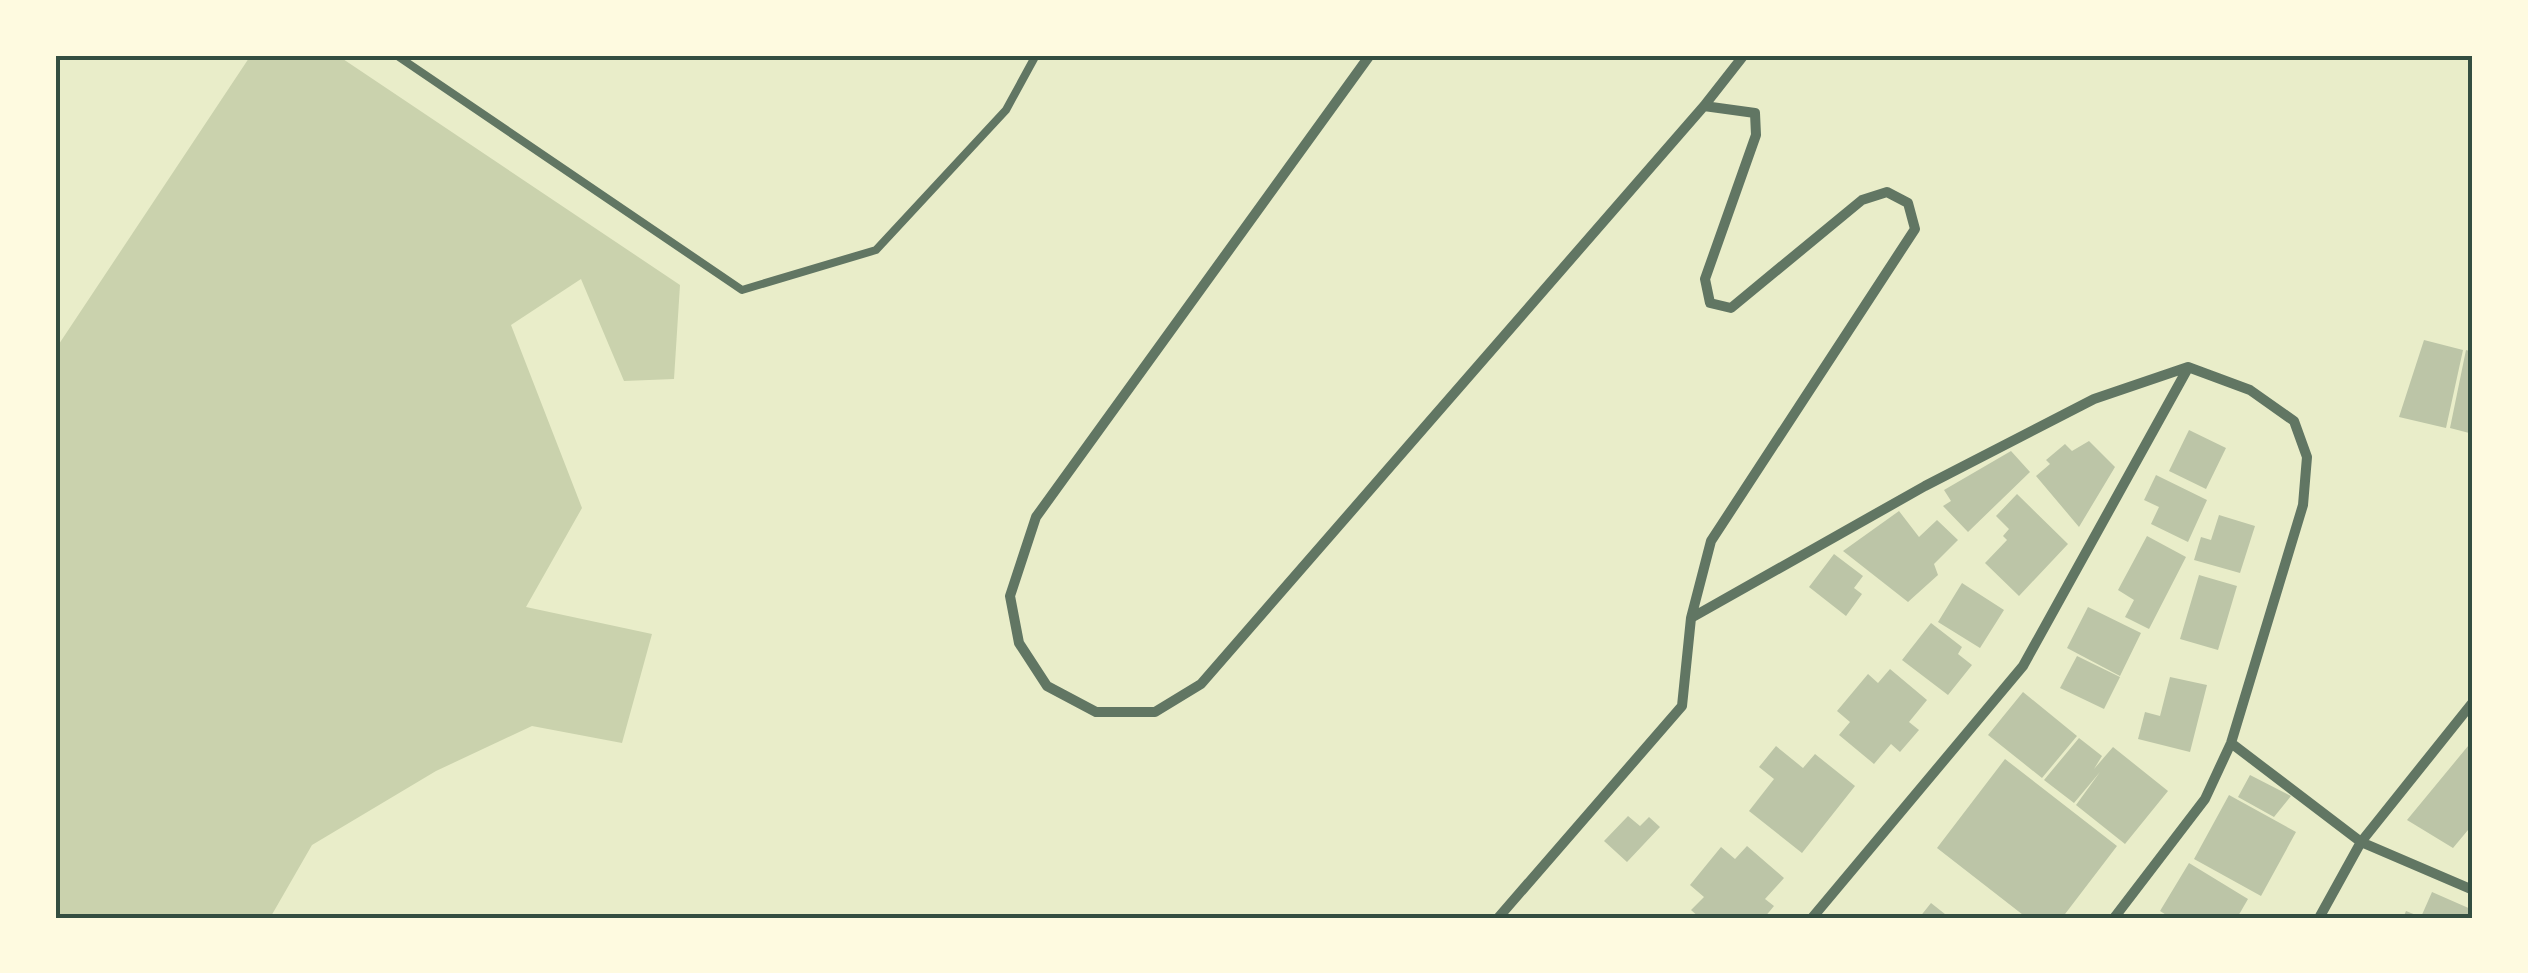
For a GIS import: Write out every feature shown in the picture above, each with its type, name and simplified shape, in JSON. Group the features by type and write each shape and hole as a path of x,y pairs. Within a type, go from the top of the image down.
{"street":[{"path":"1370,55 1036,517 1010,596 1018,644 1048,686 1096,712 1156,712 1200,684 1704,106 1744,55"},
{"path":"1498,918 1682,706 1691,618 1711,541 1916,229 1908,203 1888,192 1862,200 1731,308 1710,303 1705,278 1756,135 1755,113 1704,106"},
{"path":"1691,618 1925,486 2078,408 2188,367 2250,390 2294,421 2307,456 2303,505 2231,743 2205,799 2114,918"},
{"path":"1812,918 2023,666 2188,367"},
{"path":"2319,918 2360,842 2473,702"},
{"path":"2231,743 2360,842 2473,890"}],"lane":[{"path":"396,55 742,290 876,250 1006,110 1036,55"}],"green space":[{"path":"251,55 337,55 680,285 674,379 624,381 581,279 511,325 582,508 526,607 652,634 622,743 532,726 436,771 312,845 270,918 55,918 55,350"}],"building":[{"path":"2424,340 2463,350 2446,428 2399,417"},
{"path":"2466,350 2473,352 2473,434 2450,428"},
{"path":"2189,430 2226,448 2206,489 2169,471"},
{"path":"2089,441 2115,467 2079,527 2036,476 2050,464 2046,460 2065,444 2072,451"},
{"path":"2011,451 2030,472 1968,532 1943,506 1951,501 1944,490"},
{"path":"2156,475 2207,500 2188,542 2151,524 2159,507 2144,500"},
{"path":"2017,494 2068,544 2019,596 1985,563 2007,540 2003,536 2009,529 1996,516"},
{"path":"1899,511 1919,537 1937,520 1958,540 1934,564 1938,575 1908,602 1843,551"},
{"path":"2219,515 2255,526 2240,573 2194,560 2201,537 2211,540"},
{"path":"2147,536 2186,557 2149,629 2125,617 2134,600 2118,590"},
{"path":"1834,554 1863,576 1854,588 1862,594 1846,616 1809,587"},
{"path":"2199,575 2237,586 2218,650 2180,639"},
{"path":"1962,583 2004,610 1980,648 1938,622"},
{"path":"2088,607 2141,633 2120,676 2067,648"},
{"path":"1931,623 1962,647 1958,654 1972,665 1948,695 1902,660"},
{"path":"2077,656 2120,677 2104,709 2060,688"},
{"path":"1890,669 1927,700 1909,722 1919,730 1900,752 1891,744 1874,764 1839,735 1850,722 1837,711 1868,674 1878,683"},
{"path":"2170,677 2207,685 2190,752 2138,739 2145,712 2160,716"},
{"path":"2023,692 2077,736 2042,778 1988,735"},
{"path":"2079,738 2102,756 2094,769 2113,747 2168,791 2125,844 2076,805 2100,772 2074,803 2044,780"},
{"path":"2473,740 2473,824 2453,848 2407,820"},
{"path":"1776,746 1803,768 1815,754 1855,786 1802,853 1749,811 1774,779 1759,767"},
{"path":"2005,759 2117,846 2062,918 2027,918 1937,848"},
{"path":"2250,775 2291,796 2274,817 2238,797"},
{"path":"2229,795 2296,832 2261,896 2194,859"},
{"path":"1628,816 1640,826 1649,817 1660,827 1627,862 1604,841"},
{"path":"1747,846 1784,878 1765,899 1774,906 1764,918 1700,918 1691,910 1704,897 1690,885 1721,847 1735,859"},
{"path":"2189,863 2248,899 2237,918 2171,918 2160,911"},
{"path":"2432,892 2473,910 2473,918 2403,918 2406,911 2421,917"},
{"path":"1931,903 1950,918 1919,918"}]}
